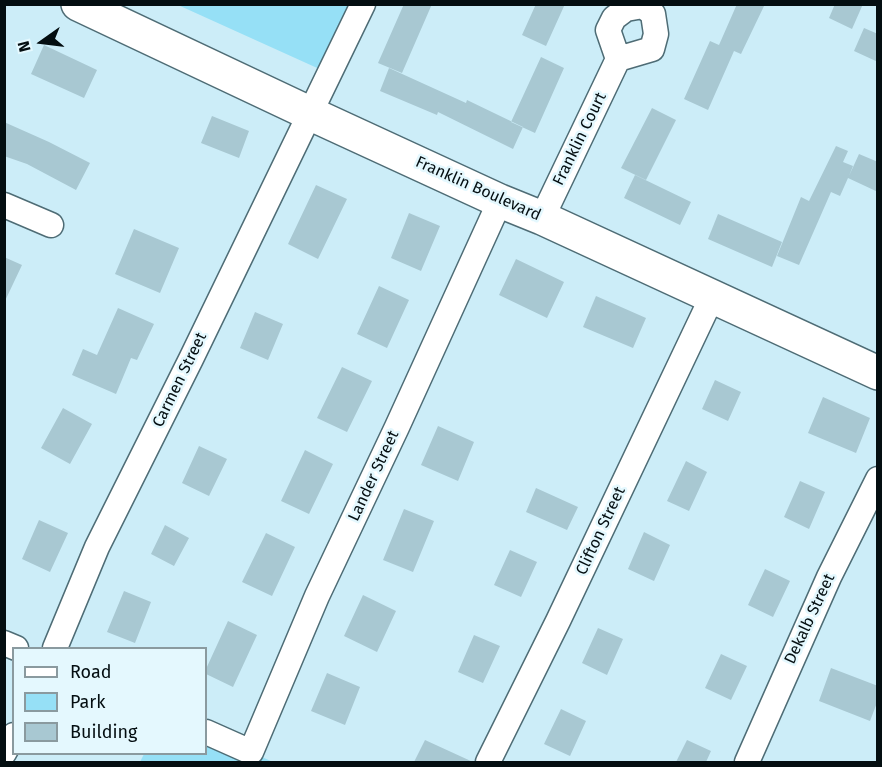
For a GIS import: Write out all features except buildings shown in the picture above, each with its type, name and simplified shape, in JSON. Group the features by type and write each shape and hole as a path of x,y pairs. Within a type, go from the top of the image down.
{"street":[{"name":"Franklin Boulevard","path":"78,4 309,113 878,373"},
{"name":"Carmen Street","path":"55,647 97,547 363,4"},
{"name":"Franklin Court","path":"543,218 618,59"},
{"name":"Lander Street","path":"207,732 251,752 316,596 397,427 500,201"},
{"path":"4,205 51,225"},
{"name":"Clifton Street","path":"488,762 563,611 711,297"},
{"name":"Dekalb Street","path":"747,762 829,577 878,478"},
{"path":"4,753 12,739"}],"green space":[{"path":"178,5 359,5 326,72"},
{"path":"207,732 273,762 140,762 144,755 207,755"}]}
